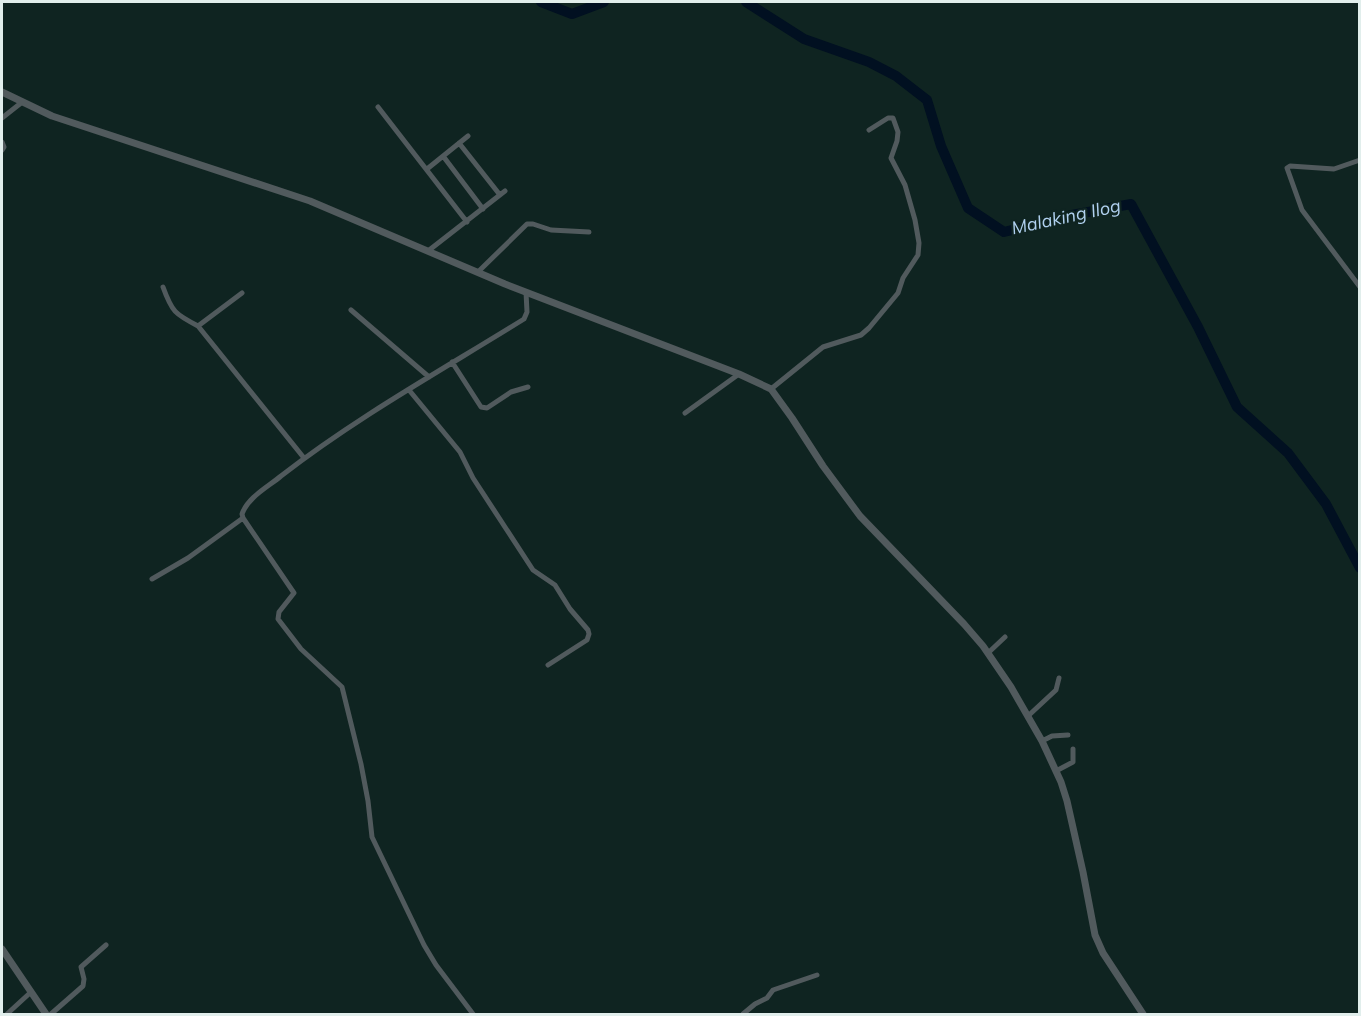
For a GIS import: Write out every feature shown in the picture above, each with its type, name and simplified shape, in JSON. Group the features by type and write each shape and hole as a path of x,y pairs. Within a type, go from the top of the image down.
{"street":[{"path":"2,92 55,118 310,201 526,292 739,374 771,389 860,516 964,624 988,653 1011,687 1042,741 1067,801 1095,935 1103,953 1143,1014"},
{"path":"2,118 21,103"},
{"path":"378,107 467,222"},
{"path":"771,389 823,347 861,335 869,328 898,293 903,278 918,255 919,243 912,208 905,185 891,158 898,132 893,118 888,118 869,130"},
{"path":"426,169 468,136"},
{"path":"2,142 4,147 2,150"},
{"path":"428,251 503,193 459,143"},
{"path":"443,156 483,209"},
{"path":"1359,160 1334,169 1290,166 1287,168 1302,210 1359,286"},
{"path":"479,272 527,224 561,231 589,232"},
{"path":"162,287 170,307 179,316 198,326 304,458"},
{"path":"473,1014 424,945 372,837 361,764 342,687 301,649 278,619 279,612 294,593 243,518 243,510 250,500 304,458 429,376 524,319 527,312 526,292"},
{"path":"198,326 242,293"},
{"path":"351,310 429,376"},
{"path":"452,362 481,407 487,408 511,392 528,387"},
{"path":"685,413 739,374"},
{"path":"409,390 460,453 473,478 533,570 555,585 570,609 588,630 590,634 587,640 548,665"},
{"path":"152,579 188,558 243,518"},
{"path":"988,653 1005,637"},
{"path":"1028,716 1056,690 1059,678"},
{"path":"1042,741 1059,734 1068,735"},
{"path":"1056,771 1073,762 1073,749"},
{"path":"51,1014 83,986 81,967 106,945"},
{"path":"2,949 46,1014"},
{"path":"743,1014 767,998 773,990 817,975"},
{"path":"7,1014 31,992"}],"waterway":[{"name":"Malaking Ilog","path":"541,2 572,14 604,2"},
{"name":"Malaking Ilog","path":"746,2 804,39 869,62 896,76 927,100 941,146 968,208 1004,232 1072,215 1131,204 1198,327 1237,407 1288,453 1326,504 1360,568"}]}
